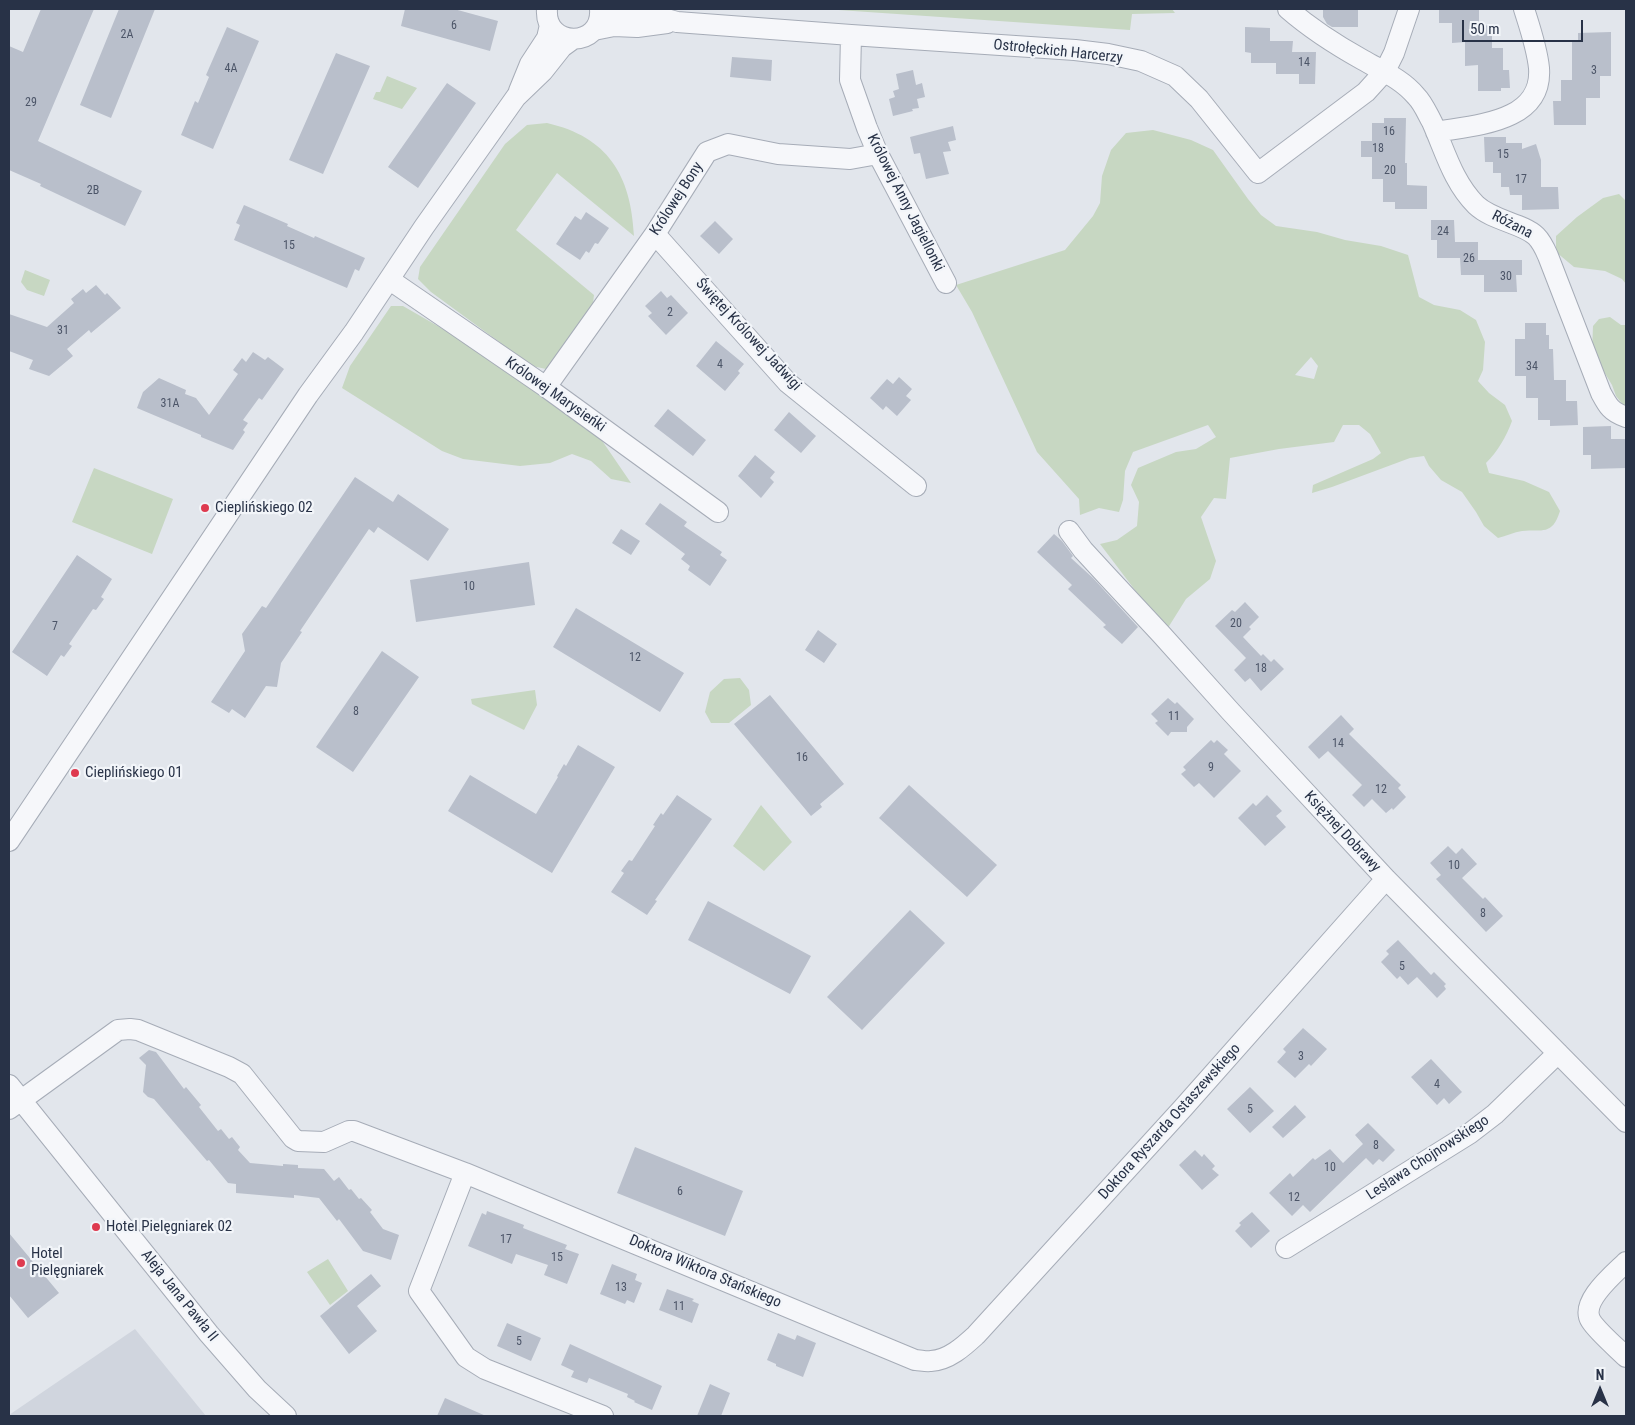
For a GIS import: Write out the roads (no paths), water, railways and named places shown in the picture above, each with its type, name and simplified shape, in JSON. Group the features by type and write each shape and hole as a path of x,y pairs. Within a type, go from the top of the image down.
{"street":[{"path":"594,30 600,18 600,9"},
{"name":"Ostrołęckich Harcerzy","path":"614,9 637,11 677,22 851,36 1075,50 1141,61 1174,76 1200,98 1258,173 1366,92 1385,71"},
{"name":"Różana","path":"1288,9 1306,25 1323,36 1402,82 1417,96 1426,109 1456,180 1465,194 1478,207 1493,217 1526,230 1538,237 1548,256 1600,393 1610,409 1626,417"},
{"path":"1385,71 1394,52 1409,9"},
{"path":"1436,132 1499,120 1522,109 1529,101 1535,92 1539,80 1539,69 1524,9"},
{"path":"546,14 560,36 573,39"},
{"path":"516,98 530,64 547,38 546,14"},
{"name":"Ostrołęckich Harcerzy","path":"573,39 584,37 594,30 614,26 637,27 677,22"},
{"name":"Królowej Anny Jagiellonki","path":"851,36 850,80 878,154 946,283"},
{"path":"9,841 303,403 390,280 424,227 516,98 543,72 562,47 573,39"},
{"name":"Królowej Bony","path":"546,387 655,234 707,152 728,144 778,154 850,160 878,154"},
{"name":"Świętej Królowej Jadwigi","path":"655,234 788,383 916,486"},
{"name":"Królowej Marysieńki","path":"390,280 546,387 718,512"},
{"name":"Księżnej Dobrawy","path":"1069,530 1083,550 1386,880 1626,1122"},
{"name":"Doktora Ryszarda Ostaszewskiego","path":"946,1357 960,1349 983,1328 1184,1108 1386,880"},
{"name":"Doktora Wiktora Stańskiego","path":"13,1098 118,1030 138,1030 242,1074 293,1138 298,1141 324,1142 349,1131 354,1131 465,1173 915,1360 932,1361 946,1357"},
{"name":"Lesława Chojnowskiego","path":"1286,1248 1470,1134 1495,1114 1558,1053"},
{"name":"Aleja Jana Pawła II","path":"13,1098 257,1389 286,1416"},
{"path":"465,1173 420,1291 466,1357 476,1364 603,1416"},
{"path":"1626,1262 1600,1288 1592,1300 1588,1311 1591,1320 1626,1358"}],"place":[{"name":"Cieplińskiego 02","path":"205,508"},
{"name":"Cieplińskiego 01","path":"75,773"},
{"name":"Hotel Pielęgniarek 02","path":"96,1227"},
{"name":"Hotel Pielęgniarek","path":"21,1263"}]}
